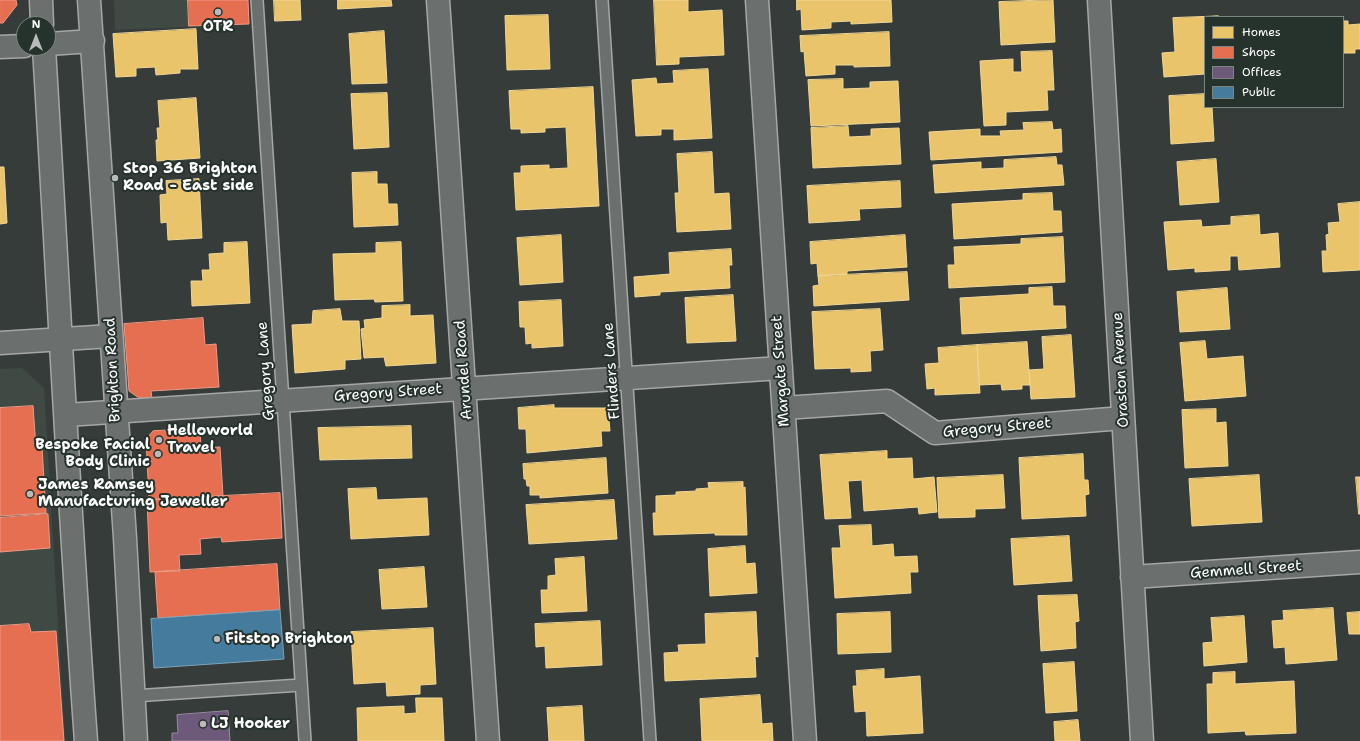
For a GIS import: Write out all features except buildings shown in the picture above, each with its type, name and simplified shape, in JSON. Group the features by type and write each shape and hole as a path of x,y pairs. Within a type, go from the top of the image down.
{"street":[{"path":"41,0 42,16"},
{"name":"Brighton Road","path":"89,0 93,42 115,412 125,538 136,741"},
{"name":"Arundel Road","path":"438,0 488,741"},
{"name":"Margate Street","path":"757,0 805,741"},
{"name":"Oraston Avenue","path":"1099,0 1142,741"},
{"path":"56,44 93,42"},
{"path":"0,47 16,46"},
{"path":"44,56 62,339 71,539 86,741"},
{"path":"0,343 111,336"},
{"name":"Gregory Street","path":"66,415 781,368"},
{"name":"Gregory Street","path":"784,408 887,402 935,433 1123,418"},
{"name":"Gemmell Street","path":"1132,577 1360,562"}],"lane":[{"name":"Gregory Lane","path":"257,0 305,741"},
{"name":"Flinders Lane","path":"602,0 650,741"},
{"path":"133,696 301,685"}],"shaded area":[{"path":"114,0 248,0 249,24 115,30"},
{"path":"22,368 44,388 65,741 0,741 0,369"}],"place":[{"name":"OTR","path":"218,12"},
{"name":"Stop 36 Brighton Road - East side","path":"115,178"},
{"name":"Helloworld Travel","path":"159,440"},
{"name":"Bespoke Facial Body Clinic","path":"158,454"},
{"name":"James Ramsey Manufacturing Jeweller","path":"30,494"},
{"name":"Fitstop Brighton","path":"217,639"},
{"name":"LJ Hooker","path":"203,724"}]}
